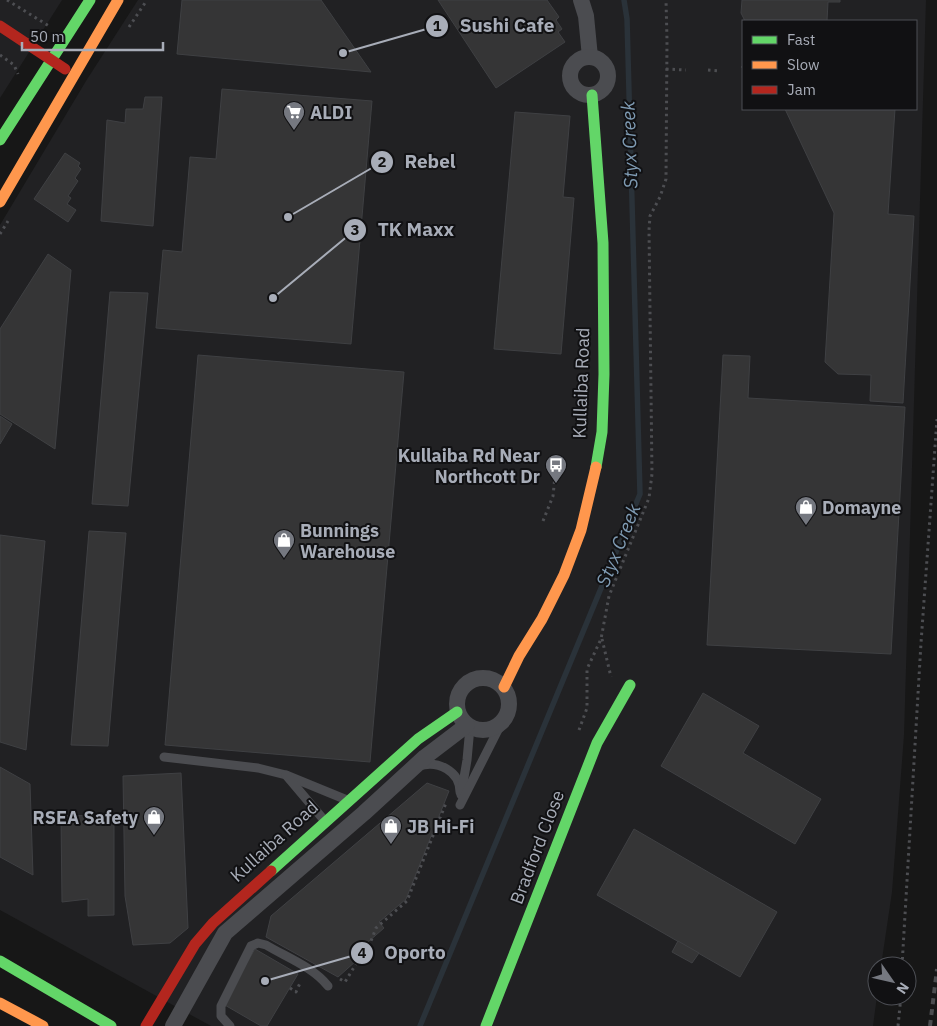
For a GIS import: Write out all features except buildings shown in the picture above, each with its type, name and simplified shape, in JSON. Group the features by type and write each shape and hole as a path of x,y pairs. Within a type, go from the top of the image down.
{"street":[{"path":"0,140 90,0"},
{"path":"0,202 118,0"},
{"path":"581,0 586,16 590,57"},
{"path":"0,26 74,75"},
{"path":"590,57 602,62 607,71 606,83 600,91 592,95 577,91 571,83 571,75 576,64 580,60 590,57"},
{"name":"Kullaiba Road","path":"504,687 564,575 581,530 594,481 602,432 604,374 603,243 592,95"},
{"name":"Kullaiba Road","path":"146,1026 195,944 213,923 418,739 458,712 456,702 462,688 467,683 480,677 484,678 519,656"},
{"path":"458,712 461,719 469,726 480,730 488,730 501,724 509,710 508,697 504,687 498,682 484,678"},
{"name":"Bradford Close","path":"486,1026 597,743 630,685"},
{"name":"Kullaiba Road","path":"173,1026 225,933 338,836 425,757 469,726"},
{"path":"0,961 111,1026"},
{"path":"0,1003 43,1026"}],"lane":[{"path":"460,805 501,724"},
{"path":"460,805 467,760 469,726"},
{"path":"164,757 258,768 286,775 349,800"},
{"path":"412,769 427,764 440,765 453,773 460,785 460,805"},
{"path":"286,775 338,836"},
{"path":"230,1026 221,1016 221,1006 251,946 258,943 266,945 321,977 328,986"}],"path":[{"path":"7,0 52,28"},
{"path":"576,735 587,708 587,669 601,639 609,596 649,498 652,474 649,230 650,216 660,197 666,178 666,0"},
{"path":"0,55 14,64 20,79"},
{"path":"666,69 686,70"},
{"path":"708,70 720,71"},
{"path":"903,956 937,419"},
{"path":"543,522 553,496 556,466"},
{"path":"601,639 619,705"},
{"path":"338,978 345,982 359,959 356,954 371,941 376,928 407,902 448,795"},
{"path":"290,988 296,992 304,975"},
{"path":"898,1026 900,1006"}],"shaded area":[{"path":"0,0 62,0 0,98"},
{"path":"138,0 926,0 904,735 892,892 882,956 867,956 867,1006 876,1006 873,1026 211,1026 0,910 0,225 86,81"}],"waterway":[{"name":"Styx Creek","path":"420,1026 640,494 627,19 624,0"}],"railway":[{"path":"930,1026 937,969"}],"traffic: fast":[{"path":"0,140 90,0"},
{"path":"592,95 603,243 604,374 602,432 596,467"},
{"path":"486,1026 597,743 630,685"},
{"path":"271,871 418,739 457,712"},
{"path":"0,961 111,1026"}],"traffic: slow":[{"path":"0,202 118,0"},
{"path":"504,687 564,575 581,530 596,467"},
{"path":"0,1003 43,1026"}],"traffic: jam":[{"path":"0,26 65,69"},
{"path":"146,1026 195,944 213,923 271,871"}],"place":[{"name":"Sushi Cafe","path":"343,53"},
{"name":"ALDI","path":"294,131"},
{"name":"Rebel","path":"288,217"},
{"name":"TK Maxx","path":"273,298"},
{"name":"Kullaiba Rd Near Northcott Dr","path":"556,484"},
{"name":"Domayne","path":"806,526"},
{"name":"Bunnings Warehouse","path":"284,559"},
{"name":"RSEA Safety","path":"154,836"},
{"name":"JB Hi-Fi","path":"391,845"},
{"name":"Oporto","path":"265,981"}]}
